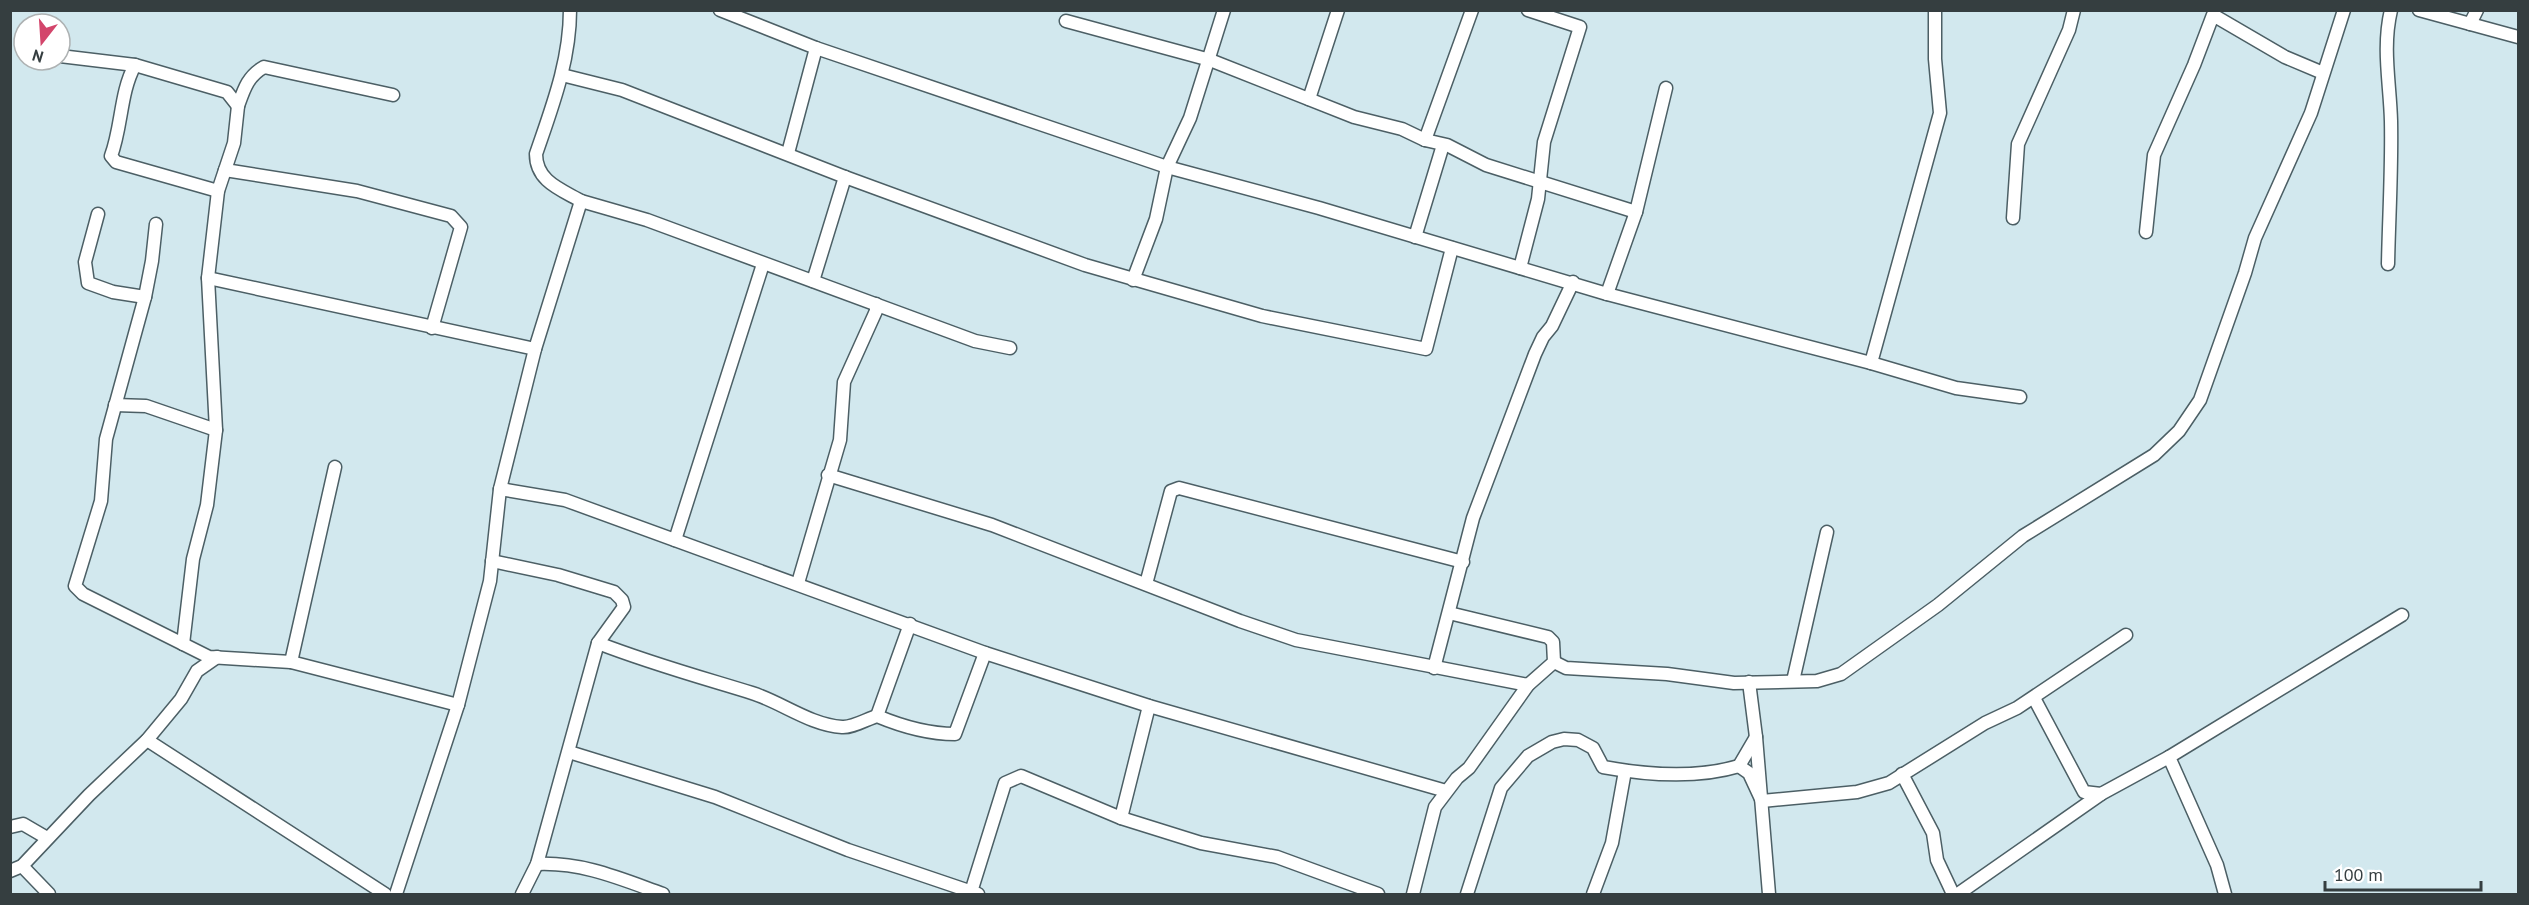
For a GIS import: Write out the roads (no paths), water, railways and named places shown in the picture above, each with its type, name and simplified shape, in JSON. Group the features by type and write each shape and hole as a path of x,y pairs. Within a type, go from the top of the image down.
{"street":[{"path":"570,10 570,32 562,75 536,154 536,163 546,181 581,201 647,220 975,341 1010,348"},
{"path":"720,10 816,48 1167,167 1319,208 1607,294 1871,363 1956,388 2020,397"},
{"path":"1133,280 1156,219 1167,167 1190,118 1224,10"},
{"path":"1309,99 1338,10"},
{"path":"1425,140 1472,10"},
{"path":"1520,268 1538,199 1538,180 1544,142 1580,27 1528,10"},
{"path":"1871,363 1940,112 1935,59 1935,10"},
{"path":"2013,218 2018,144 2068,30 2074,10"},
{"path":"1554,662 1566,668 1749,682 1817,681 1841,674 1859,663 2023,536 2154,455 2179,430 2200,400 2212,371 2255,238 2311,113 2344,10"},
{"path":"2388,264 2391,120 2386,71 2391,10"},
{"path":"2418,10 2518,37"},
{"path":"2470,24 2477,10"},
{"path":"2146,232 2154,155 2209,13 2285,57 2323,73"},
{"path":"1066,21 1210,60 1376,124 1402,129 1425,140 1443,146 1447,145 1486,165 1636,212"},
{"path":"788,153 816,48"},
{"path":"72,57 135,65 228,92 238,106"},
{"path":"135,65 128,78 124,105 111,156 116,162 218,191"},
{"path":"183,644 193,559 207,505 216,430 208,278 218,191 234,143 238,106 244,87 253,73 264,67 393,94"},
{"path":"562,75 622,90 845,177 1085,265 1262,316 1426,349 1452,248"},
{"path":"1607,294 1636,212 1666,88"},
{"path":"1415,237 1443,146"},
{"path":"225,170 357,191 451,216 458,221 460,227 432,328"},
{"path":"813,281 845,177"},
{"path":"396,894 458,705 490,581 500,489 535,349 581,201"},
{"path":"98,214 85,262 88,283 113,292 145,297"},
{"path":"156,224 145,297 106,439 101,501 75,586 83,594 166,633 209,657 291,662 458,705"},
{"path":"675,540 763,264"},
{"path":"208,278 535,349"},
{"path":"1434,668 1473,518 1535,354 1552,326 1573,282"},
{"path":"798,583 840,440 844,382 876,310 876,304"},
{"path":"115,405 146,406 216,430"},
{"path":"291,662 335,467"},
{"path":"828,475 947,510 1296,640 1528,685"},
{"path":"1146,584 1171,491 1179,488 1463,562"},
{"path":"500,489 565,500 985,653 1149,706 1446,791"},
{"path":"1793,681 1827,532"},
{"path":"492,561 558,575 614,592 622,600 624,607 598,643 537,864 522,894"},
{"path":"1449,612 1548,637 1553,642 1554,662"},
{"path":"1958,894 2101,794 2169,757 2402,615"},
{"path":"877,716 910,624"},
{"path":"1762,801 1857,792 1889,783 1985,723 2034,698 2126,635"},
{"path":"598,643 655,666 753,693 794,712 834,726 845,728 877,716 896,724 955,734 985,653"},
{"path":"49,894 16,868 147,740 181,699 197,671 217,657"},
{"path":"1413,894 1435,807 1446,791 1469,768 1528,685 1554,662"},
{"path":"1749,682 1756,737 1769,894"},
{"path":"2034,698 2084,792 2101,794"},
{"path":"1121,818 1149,706"},
{"path":"1467,894 1501,788 1528,756 1552,742 1564,739 1578,740 1593,748 1603,767 1625,771 1676,774 1716,773 1739,766 1756,737"},
{"path":"147,740 385,894"},
{"path":"569,752 715,797 848,850 975,893 1005,783 1025,776 1121,818 1201,843 1277,857 1378,894"},
{"path":"2169,757 2217,865 2225,894"},
{"path":"1739,766 1749,774 1762,801"},
{"path":"1593,894 1612,843 1625,771"},
{"path":"1902,774 1933,833 1937,860 1953,894"},
{"path":"10,827 23,824 47,838"},
{"path":"537,864 558,863 595,869 663,894"}]}
